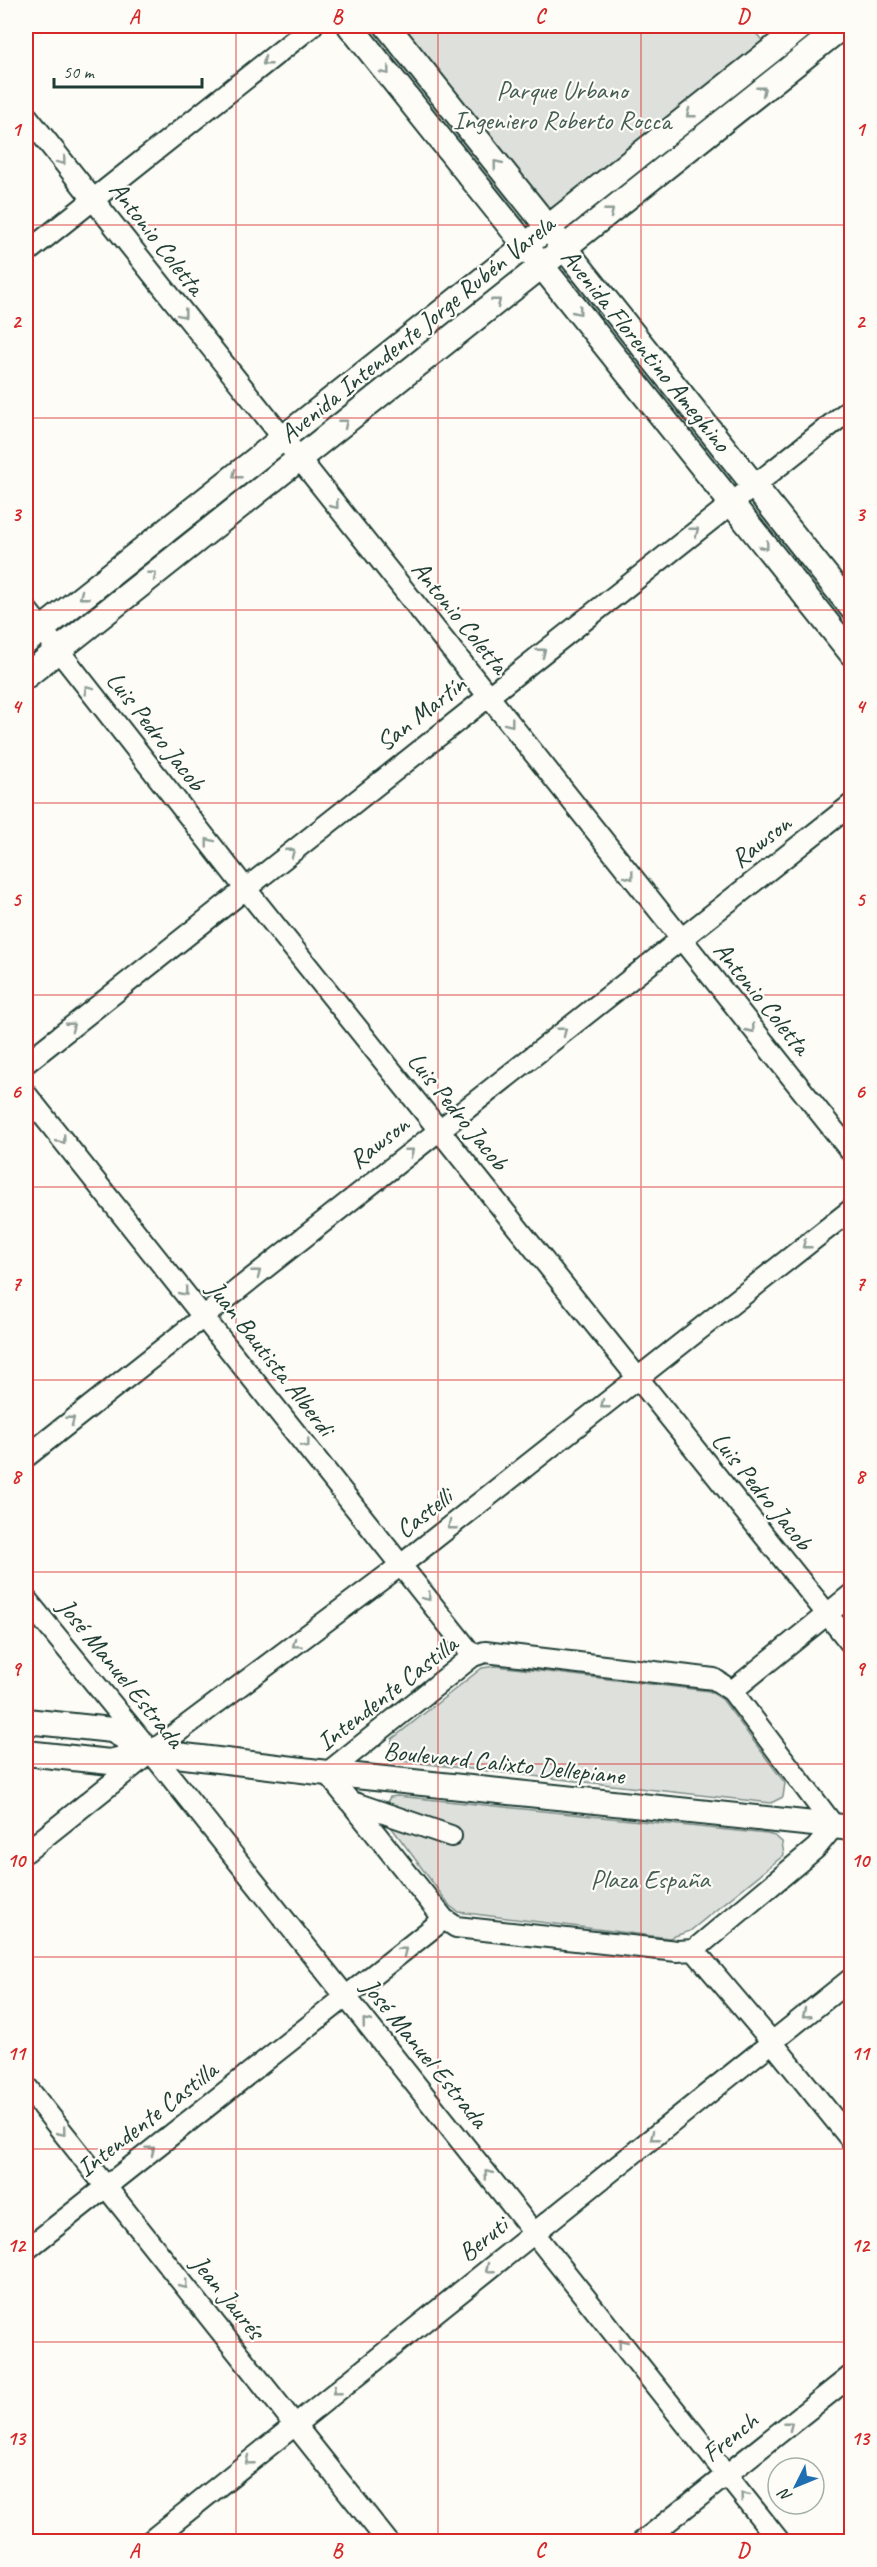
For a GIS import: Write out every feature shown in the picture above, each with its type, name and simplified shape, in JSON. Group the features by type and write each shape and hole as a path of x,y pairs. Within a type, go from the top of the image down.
{"main road":[{"name":"Avenida Florentino Ameghino","path":"350,26 852,654"},
{"name":"Avenida Florentino Ameghino","path":"387,26 852,609"},
{"name":"Avenida Intendente Jorge Rubén Varela","path":"34,636 802,26"},
{"name":"Avenida Intendente Jorge Rubén Varela","path":"26,676 843,26"},
{"name":"Boulevard Calixto Dellepiane","path":"26,1721 112,1730 151,1752"},
{"name":"Boulevard Calixto Dellepiane","path":"26,1753 110,1762 151,1752 327,1773 843,1827"}],"street":[{"path":"26,253 312,26"},
{"name":"Antonio Coletta","path":"26,115 298,460 852,1153"},
{"name":"San Martín","path":"26,1062 730,502 852,408"},
{"name":"Luis Pedro Jacob","path":"26,609 34,636 58,650 438,1130 852,1645"},
{"name":"Rawson","path":"26,1457 852,804"},
{"name":"Juan Bautista Alberdi","path":"26,1094 473,1656"},
{"name":"Castelli","path":"26,1852 151,1752 401,1565 852,1209"},
{"path":"732,1691 852,1594"},
{"name":"José Manuel Estrada","path":"26,1599 151,1752 780,2541"},
{"name":"Intendente Castilla","path":"26,2250 444,1920 327,1773 473,1656 485,1652 714,1679 732,1691 843,1827"},
{"path":"349,1801 451,1836"},
{"path":"444,1920 456,1927 677,1951 694,1950 843,1827"},
{"path":"694,1950 852,2141"},
{"name":"Beruti","path":"149,2541 852,1978"},
{"name":"Jean Jaurés","path":"26,2086 388,2541"},
{"name":"French","path":"642,2541 852,2375"}],"green space":[{"path":"363,26 375,26 526,216 524,220 520,220"},
{"name":"Parque Urbano Ingeniero Roberto Rocca","path":"396,26 750,26 766,45 562,206 551,208 539,205"},
{"path":"814,26 830,26 576,226 572,224 572,221"},
{"path":"569,271 732,476 730,479 726,480 563,275"},
{"path":"501,276 505,282 321,427 317,425"},
{"path":"264,465 269,471 84,616 80,614"},
{"path":"763,514 851,623 851,639 757,518"},
{"name":"Plaza España","path":"496,1666 709,1691 722,1699 785,1783 783,1797 771,1803 400,1761 395,1757 392,1739 482,1668"},
{"name":"Plaza España","path":"390,1797 767,1834 775,1836 782,1842 784,1855 690,1931 669,1938 458,1912 450,1906 383,1816 384,1807"}]}
